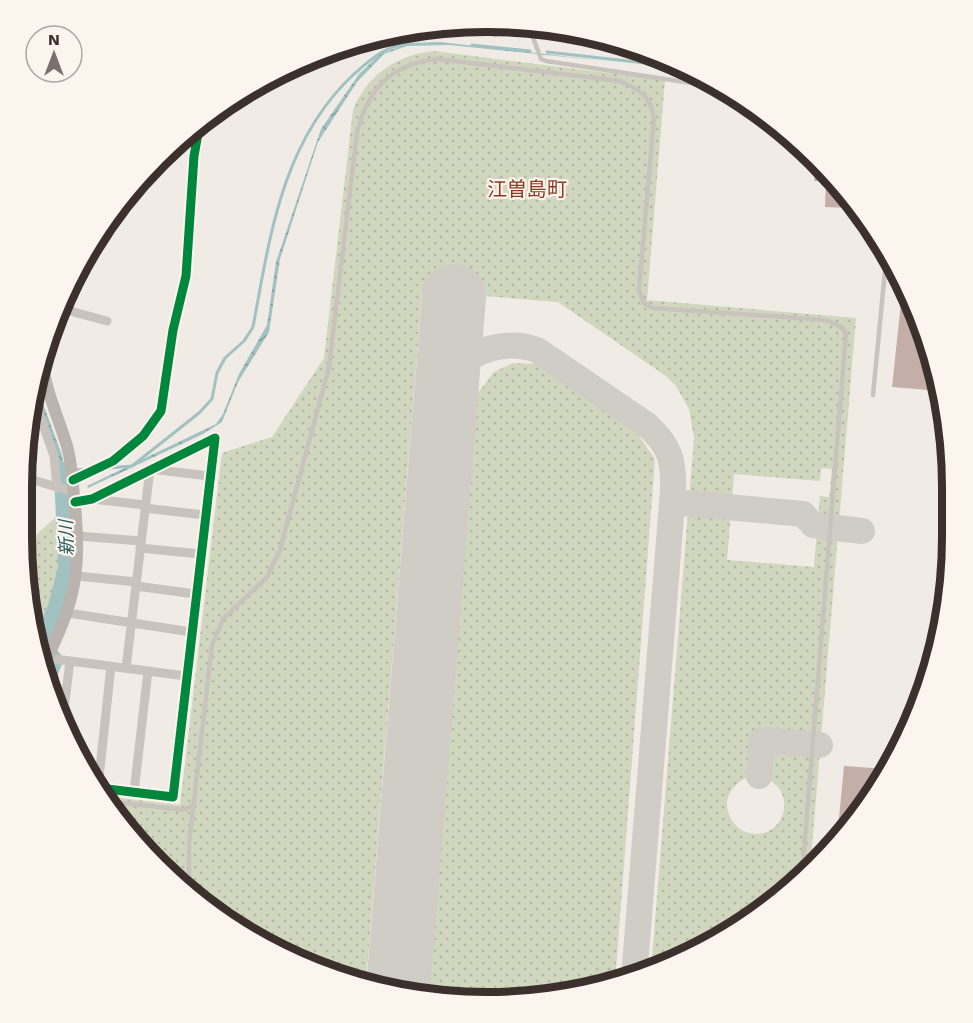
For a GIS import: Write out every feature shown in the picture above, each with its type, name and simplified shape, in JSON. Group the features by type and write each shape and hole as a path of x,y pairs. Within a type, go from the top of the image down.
{"street":[{"path":"74,491 143,436 161,411 173,330 186,276 194,156 198,135"},
{"path":"66,311 107,321"},
{"path":"46,375 48,390 67,446 78,536 77,576 68,614 47,653"},
{"path":"38,410 54,456 57,488"},
{"path":"92,499 215,438 204,515 173,797 108,788"},
{"path":"150,470 209,476"},
{"path":"126,668 150,470"},
{"path":"32,480 74,491 92,499 204,515"},
{"path":"78,536 200,554"},
{"path":"77,576 195,594"},
{"path":"68,614 191,632"},
{"path":"49,660 186,676"},
{"path":"64,706 70,661"},
{"path":"99,775 111,666"},
{"path":"134,792 148,671"}],"lane":[{"path":"532,34 541,59 546,61 697,83"},
{"path":"189,881 189,844 212,645 223,619 267,577 280,550 329,367 357,133 362,110 378,85 399,70 416,61 438,58 620,81 638,89 652,103 654,118 639,290 644,303 653,308 825,320 840,326 846,333 803,863"},
{"path":"873,395 885,267"},
{"path":"118,802 184,810 193,805"}],"green space":[{"path":"490,32 503,32 495,38"},
{"path":"433,51 665,80 647,300 856,318 811,855 787,879 739,915 688,945 652,960 694,438 689,409 676,386 666,376 558,302 422,291 367,975 312,957 285,945 234,915 186,879 144,837 114,797 180,805 222,453 272,437 324,358 353,110 366,87 375,77 407,57","holes":["821,468 832,469 829,497 820,496 814,567 727,560 734,474 820,481","751,776 767,779 778,787 783,797 784,808 781,819 774,828 763,833 749,833 741,830 733,822 728,812 730,793 734,787"]},
{"path":"513,363 535,364 637,433 655,459 616,972 546,988 516,991 457,991 430,988 478,393 494,372"},
{"path":"69,505 70,546 67,580 58,612 45,644 35,596 32,539"}],"water":[{"path":"440,42 614,62 450,45 407,46 384,54 357,82 318,142 280,259 269,332 238,382 222,422 203,434 88,488 87,486 216,424 223,414 239,374 267,325 276,262 321,129 359,74 379,55 408,43"},
{"path":"40,396 62,455 65,473 61,474 38,407"},
{"path":"64,503 68,503 69,567 64,597 53,628 49,626 59,596 64,566"}],"building":[{"path":"815,172 824,181 814,181"},
{"path":"826,183 845,208 825,207"},
{"path":"901,299 917,340 931,390 892,387"},
{"path":"844,766 878,768 865,789 838,824"}],"waterway":[{"path":"107,468 132,466 199,413 212,399 217,373 225,358 244,341 253,327 273,225 295,160 310,129 330,100 354,74 386,50 409,44"},
{"path":"472,45 530,51"},
{"path":"547,52 656,64"},
{"path":"74,470 89,469"},
{"name":"新川","path":"44,640 57,607 67,568 63,471"},
{"name":"新川","path":"46,652 54,660 51,667"}],"taxiway":[{"path":"448,370 491,348 513,345 537,350 647,425 661,440 669,454 673,471 673,491 635,966"},
{"path":"673,502 803,514 813,525 862,531"},
{"path":"759,776 762,740 820,745"}],"runway":[{"path":"399,983 454,296"}],"cycle path":[{"path":"73,480 113,461 143,436 161,411 173,330 186,276 194,156 198,135"},
{"path":"75,502 92,499 215,438 173,797 108,789"}],"district":[{"name":"江曽島町","path":"527,189"}]}
